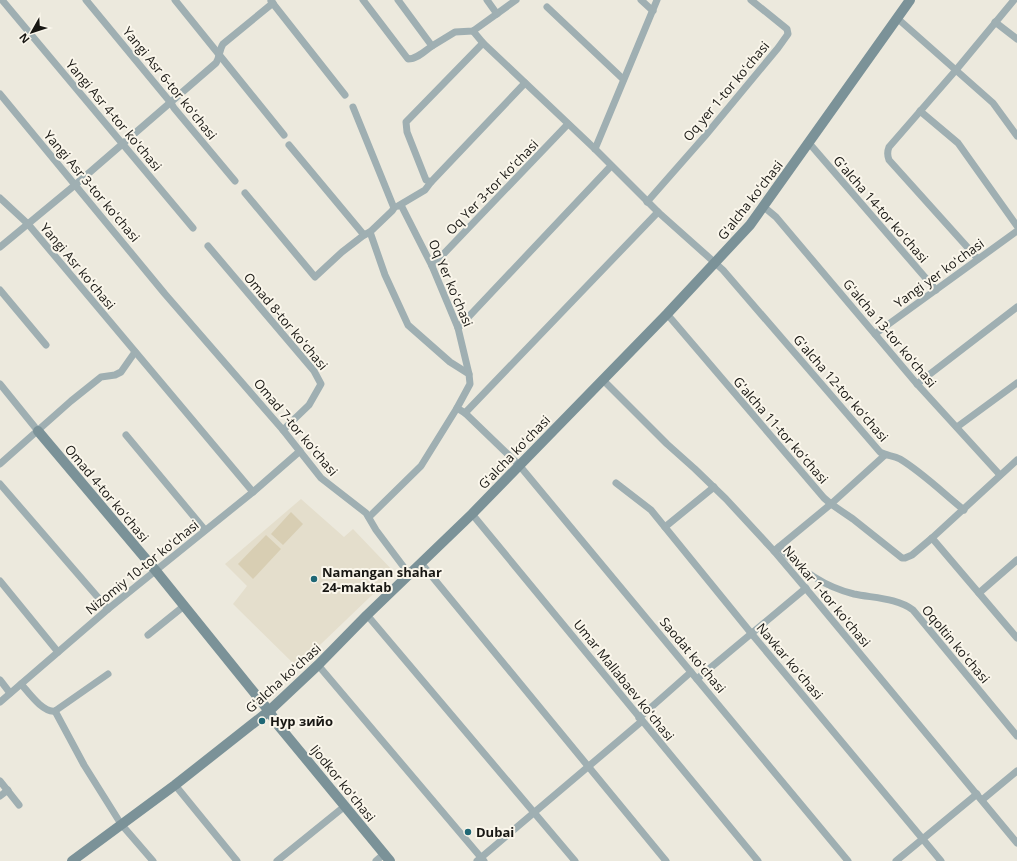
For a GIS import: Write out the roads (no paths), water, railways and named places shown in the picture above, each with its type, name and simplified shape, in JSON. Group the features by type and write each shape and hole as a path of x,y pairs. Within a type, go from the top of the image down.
{"street":[{"name":"Yangi Asr 4-tor koʻchasi","path":"2,0 192,228"},
{"name":"Yangi Asr 6-tor koʻchasi","path":"86,0 235,181"},
{"path":"175,0 284,135"},
{"path":"363,0 408,59 418,56 455,32 473,31 516,0"},
{"path":"398,0 432,46"},
{"path":"487,0 497,14"},
{"path":"641,0 653,11"},
{"path":"595,149 657,0"},
{"name":"Oq yer 1-tor koʻchasi","path":"647,202 706,136 788,34 787,28 751,0"},
{"name":"Gʻalcha koʻchasi","path":"72,861 175,785 269,710 318,665 420,563 472,514 603,380 750,225 910,0"},
{"path":"978,259 889,160 887,155 889,147 1014,0"},
{"path":"0,247 75,185 216,63 219,59 219,50 226,40 272,2 345,94"},
{"path":"547,6 623,79"},
{"path":"897,18 993,103 1017,136"},
{"path":"996,22 1017,39"},
{"path":"473,31 483,43 595,149 647,202 715,263"},
{"path":"431,182 426,180 407,132 406,122 483,43"},
{"path":"245,193 315,277 342,252 367,234 398,206 425,190 525,83"},
{"name":"Yangi Asr 3-tor koʻchasi","path":"0,94 165,294"},
{"name":"Oq Yer koʻchasi","path":"353,107 398,206 432,266 458,328 469,374"},
{"path":"920,111 958,143 1017,226"},
{"name":"Oq Yer 3-tor koʻchasi","path":"432,266 568,124"},
{"name":"Gʻalcha 14-tor koʻchasi","path":"809,143 936,290"},
{"path":"289,145 367,234 408,325 450,362 469,374 470,384 421,466 369,517"},
{"path":"458,328 611,166"},
{"name":"Yangi Asr koʻchasi","path":"0,198 28,224 253,492"},
{"name":"Gʻalcha 13-tor koʻchasi","path":"764,207 776,217 917,384 1000,474"},
{"path":"464,413 658,212"},
{"name":"Yangi yer koʻchasi","path":"875,334 1017,231"},
{"name":"Omad 8-tor koʻchasi","path":"208,246 314,371 321,384 308,405 284,430"},
{"name":"Gʻalcha 12-tor koʻchasi","path":"715,263 795,353 875,447 885,455 894,456 905,462 964,510"},
{"path":"0,290 46,345"},
{"name":"Omad 7-tor koʻchasi","path":"165,294 284,430 321,478 360,508 369,517 376,530 409,574"},
{"path":"917,384 1017,307"},
{"name":"Gʻalcha 11-tor koʻchasi","path":"666,314 824,498 831,504 854,519 902,558 912,555 932,538"},
{"path":"0,464 101,377 115,375 121,372 135,352"},
{"name":"Navkar 1-tor koʻchasi","path":"603,380 776,549 806,588 1017,843"},
{"path":"957,427 1017,383"},
{"path":"0,384 38,431"},
{"name":"Saodat koʻchasi","path":"457,408 519,465 848,861"},
{"name":"Omad 4-tor koʻchasi","path":"38,431 156,571"},
{"path":"126,435 205,530"},
{"name":"Nizomiy 10-tor koʻchasi","path":"0,702 108,609 253,492 300,451"},
{"path":"776,549 831,504 885,455"},
{"path":"1017,460 932,538 1017,638"},
{"name":"Navkar koʻchasi","path":"616,483 651,510 751,633 941,861"},
{"path":"0,484 108,609"},
{"path":"664,527 714,487"},
{"name":"Umar Mallabaev koʻchasi","path":"472,514 640,720 758,861"},
{"name":"Oqoltin koʻchasi","path":"776,549 807,572 834,587 908,606 932,632 1017,736"},
{"path":"978,593 1017,560"},
{"path":"420,563 666,861"},
{"name":"Ijodkor koʻchasi","path":"156,571 269,710 278,725 387,858"},
{"path":"0,581 58,652"},
{"path":"697,679 806,588"},
{"path":"148,635 184,606"},
{"path":"367,615 575,861"},
{"path":"318,665 481,860 588,767 691,672"},
{"path":"21,684 44,708 49,711 55,711 108,674"},
{"path":"0,680 10,693"},
{"path":"55,711 84,765 121,824 153,861"},
{"path":"896,861 979,797 1017,771"},
{"path":"0,781 19,805"},
{"path":"175,785 237,861"},
{"path":"0,796 8,790"},
{"path":"277,861 345,806"},
{"path":"376,861 387,858"}],"place":[{"name":"Namangan shahar 24-maktab","path":"314,579"},
{"name":"Нур зийо","path":"262,721"},
{"name":"Dubai","path":"468,832"}]}
